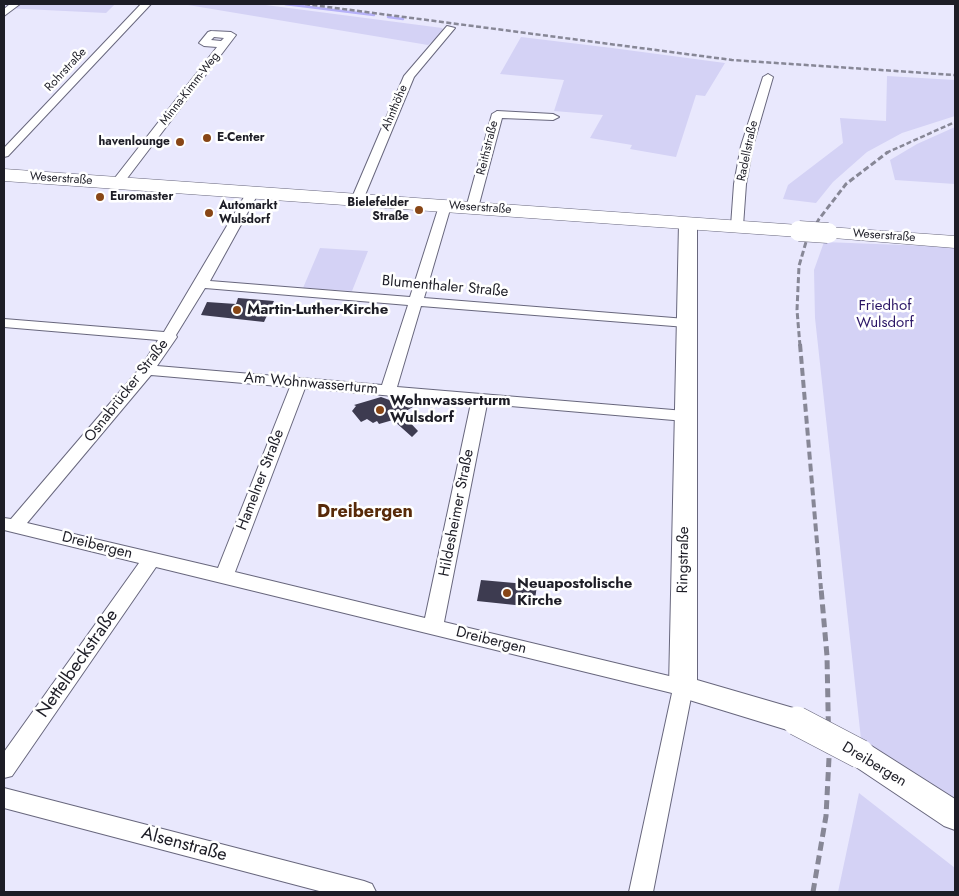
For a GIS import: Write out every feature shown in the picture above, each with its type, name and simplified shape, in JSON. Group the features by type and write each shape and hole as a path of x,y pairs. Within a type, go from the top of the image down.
{"main road":[{"name":"Weserstraße","path":"4,175 955,242"}],"street":[{"path":"4,13 15,4"},
{"name":"Rohrstraße","path":"4,154 146,4"},
{"name":"Ahnthöhe","path":"357,200 408,76 450,28"},
{"name":"Minna-Kimm-Weg","path":"118,182 224,44"},
{"name":"Radellstraße","path":"737,226 740,184 747,146 768,77"},
{"name":"Reithstraße","path":"472,208 496,114 553,118"},
{"name":"Osnabrücker Straße","path":"9,525 147,370 170,337 253,192"},
{"path":"388,391 445,206"},
{"name":"Ringstraße","path":"641,892 683,687 688,223"},
{"name":"Blumenthaler Straße","path":"201,284 686,323"},
{"path":"4,323 170,337"},
{"name":"Am Wohnwasserturm","path":"147,370 685,416"},
{"name":"Hamelner Straße","path":"224,576 299,383"},
{"name":"Hildesheimer Straße","path":"433,627 480,398"},
{"name":"Dreibergen","path":"9,525 683,687 797,720 860,754 955,816"},
{"name":"Nettelbeckstraße","path":"4,769 152,559"},
{"name":"Alsenstraße","path":"4,798 364,892"}],"green space":[{"path":"4,4 115,4 106,13 4,8"},
{"path":"182,4 258,4 442,28 444,32 428,45"},
{"path":"521,37 725,63 705,96 696,95 676,157 630,149 632,145 590,138 603,115 554,111 564,80 500,74"},
{"path":"887,76 955,80 955,116 902,133 867,152 833,182 816,203 783,199 788,185 843,143 840,118 886,121"},
{"path":"955,127 955,184 895,180 890,160 917,144"},
{"name":"Friedhof Wulsdorf","path":"824,242 955,247 955,800 861,739 815,318 814,270"},
{"path":"320,248 368,251 352,291 303,288"},
{"path":"859,793 955,868 955,892 838,892"}],"building":[{"name":"Martin-Luther-Kirche","path":"238,298 274,301 264,322 201,315 207,302 236,304"},
{"name":"Wohnwasserturm Wulsdorf","path":"381,397 398,403 408,399 423,401 406,411 407,415 404,416 418,431 412,437 393,420 379,424 377,421 373,423 367,419 361,422 352,411 356,406 354,405"},
{"name":"Neuapostolische Kirche","path":"481,580 537,585 534,607 477,601"}],"waterway":[{"path":"285,4 374,15"},
{"path":"388,17 403,19"}],"railway":[{"path":"305,4 732,60 955,75"},
{"path":"888,152 955,122"},
{"path":"800,346 797,310 799,266 806,242 819,219 846,184 888,152"},
{"path":"800,344 821,589"},
{"path":"813,892 826,816 829,758 827,656 821,588"}],"place":[{"name":"E-Center","path":"207,138"},
{"name":"havenlounge","path":"180,142"},
{"name":"Euromaster","path":"100,197"},
{"name":"Bielefelder Straße","path":"419,210"},
{"name":"Automarkt Wulsdorf","path":"209,213"},
{"name":"Martin-Luther-Kirche","path":"237,310"},
{"name":"Wohnwasserturm Wulsdorf","path":"380,410"},
{"name":"Neuapostolische Kirche","path":"507,593"}],"district":[{"name":"Dreibergen","path":"365,513"}]}
